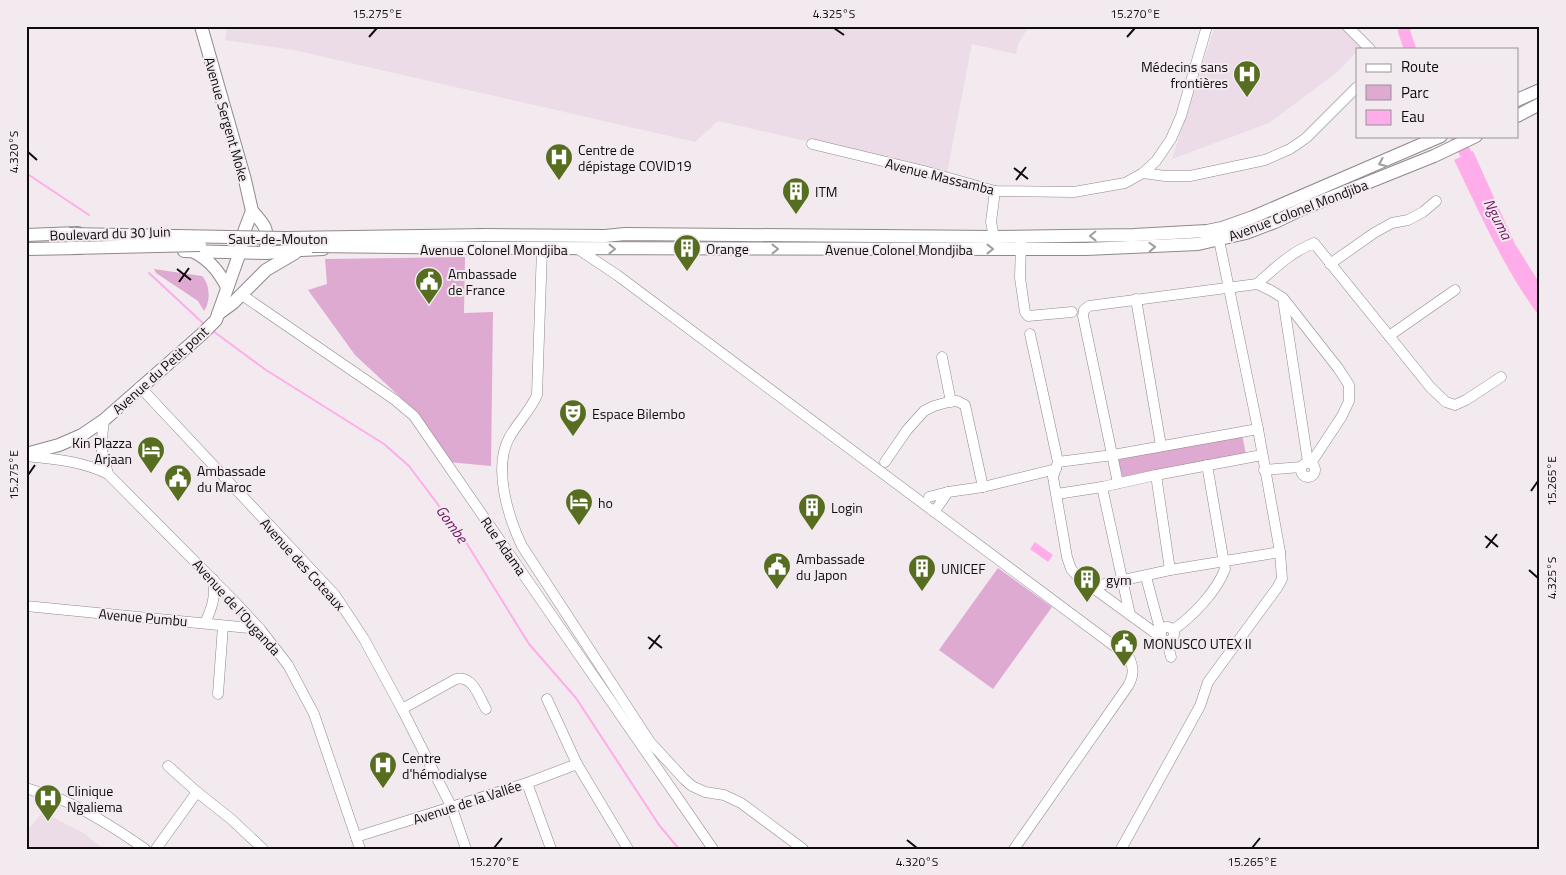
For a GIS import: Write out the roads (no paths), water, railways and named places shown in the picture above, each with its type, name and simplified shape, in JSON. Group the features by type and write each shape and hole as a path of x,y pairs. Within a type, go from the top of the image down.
{"main road":[{"name":"Avenue Sergent Moke","path":"201,26 252,211"},
{"path":"1518,100 1540,90"},
{"path":"1518,115 1540,104"},
{"name":"Avenue Colonel Mondjiba","path":"240,252 266,253 625,234 1021,243 1207,231 1253,217 1437,138"},
{"name":"Avenue Colonel Mondjiba","path":"268,232 487,242 542,249 912,242 994,237 1021,243 1086,249 1179,246 1219,240 1275,222 1302,209 1434,156 1472,138"},
{"path":"217,317 252,211 264,224 268,232 266,270"},
{"name":"Boulevard du 30 Juin","path":"26,235 193,231 268,232"},
{"path":"221,231 221,252"},
{"path":"287,233 287,251"},
{"name":"Saut-de-Mouton","path":"70,234 487,242"},
{"path":"578,249 579,235"},
{"name":"Saut-de-Mouton","path":"72,248 487,242"},
{"name":"Boulevard du 30 Juin","path":"26,249 72,248 240,252"},
{"name":"Avenue du Petit pont","path":"26,455 71,440 104,420 202,334 266,270 301,250"},
{"path":"192,251 215,267 227,287"}],"street":[{"name":"Avenue Massamba","path":"812,144 924,171 994,191 1074,192 1125,183 1143,173 1156,160 1171,139 1181,116 1207,26"},
{"path":"1347,26 1369,48"},
{"path":"1143,173 1165,176 1190,176 1265,160 1290,149 1306,138 1356,88"},
{"path":"994,191 991,222 994,237"},
{"path":"1330,264 1374,233 1392,223 1408,220 1423,212 1436,201"},
{"path":"1121,849 1200,706 1208,682 1282,579 1280,552 1258,429 1219,240"},
{"path":"1021,243 1020,278 1025,312 1028,316 1072,312"},
{"path":"1118,483 1083,316 1084,310 1089,306 1257,284 1287,258 1314,243 1431,388 1446,402 1455,405 1466,400 1501,377"},
{"path":"542,249 537,395 531,408 508,440 503,455 502,470 511,523 522,546 650,742 692,786 705,792 724,795 741,803 803,849"},
{"path":"578,249 617,275 1129,658 1134,668 1133,677 1128,686 1014,849"},
{"path":"1257,284 1283,298 1338,368 1349,385 1349,401 1342,416 1306,464 1264,470"},
{"path":"1389,336 1455,290"},
{"name":"Rue Adama","path":"242,295 395,400 414,416 713,849"},
{"path":"1283,298 1306,464"},
{"path":"1136,299 1161,446"},
{"path":"1030,334 1057,465 1053,477 1067,557 1071,569 1091,587 1163,637 1174,636 1173,630 1191,616 1222,578 1223,561 1207,466"},
{"path":"942,356 951,402"},
{"name":"Avenue des Coteaux","path":"140,387 335,595 364,639 402,709 452,808 466,849"},
{"path":"885,462 907,430 924,410 957,401 965,405 983,487"},
{"path":"104,420 101,447 108,474"},
{"path":"929,497 983,487 1057,465 1258,429"},
{"name":"Avenue de l’Ouganda","path":"26,455 66,461 96,468 108,474 260,628 288,665 314,714 360,849"},
{"path":"1056,494 1102,487 1156,474 1262,455"},
{"path":"1156,474 1170,570"},
{"path":"1102,487 1130,615"},
{"path":"934,512 948,492"},
{"path":"1091,587 1146,577 1170,570 1280,552"},
{"path":"1146,577 1171,658"},
{"path":"205,623 214,600 213,579"},
{"name":"Avenue Pumbu","path":"26,606 260,628"},
{"path":"218,694 223,626"},
{"path":"402,709 462,678 468,680 486,709"},
{"path":"547,699 577,764 628,849"},
{"name":"Avenue de la Vallée","path":"356,837 452,808 577,764"},
{"path":"168,766 231,819 263,849"},
{"path":"527,783 551,849"},
{"path":"26,788 81,809 110,825 145,849"},
{"path":"156,849 197,792"}],"water":[{"path":"1473,151 1515,244 1540,284 1540,317 1504,261 1454,160"},
{"path":"1035,542 1053,555 1048,562 1030,549"}],"waterway":[{"name":"Nguma","path":"1405,26 1404,31 1410,48"},
{"name":"Nguma","path":"1457,138 1474,169"},
{"name":"Gombe","path":"26,173 89,215"},
{"name":"Gombe","path":"149,273 205,325"},
{"name":"Gombe","path":"213,331 266,370 384,444 409,466 464,539 529,644 576,698 659,825 679,849"}],"place":[{"name":"Médecins sans frontières","path":"1247,98"},
{"name":"Centre de dépistage COVID19","path":"559,181"},
{"name":"ITM","path":"796,215"},
{"name":"Orange","path":"687,272"},
{"name":"Ambassade de France","path":"429,305"},
{"name":"Espace Bilembo","path":"573,437"},
{"name":"Kin Plazza Arjaan","path":"151,474"},
{"name":"Ambassade du Maroc","path":"178,502"},
{"name":"ho","path":"579,526"},
{"name":"Login","path":"812,531"},
{"name":"Ambassade du Japon","path":"777,590"},
{"name":"UNICEF","path":"922,592"},
{"name":"gym","path":"1087,603"},
{"name":"MONUSCO UTEX II","path":"1124,667"},
{"name":"Centre d'hémodialyse","path":"383,789"},
{"name":"Clinique Ngaliema","path":"48,822"}]}
